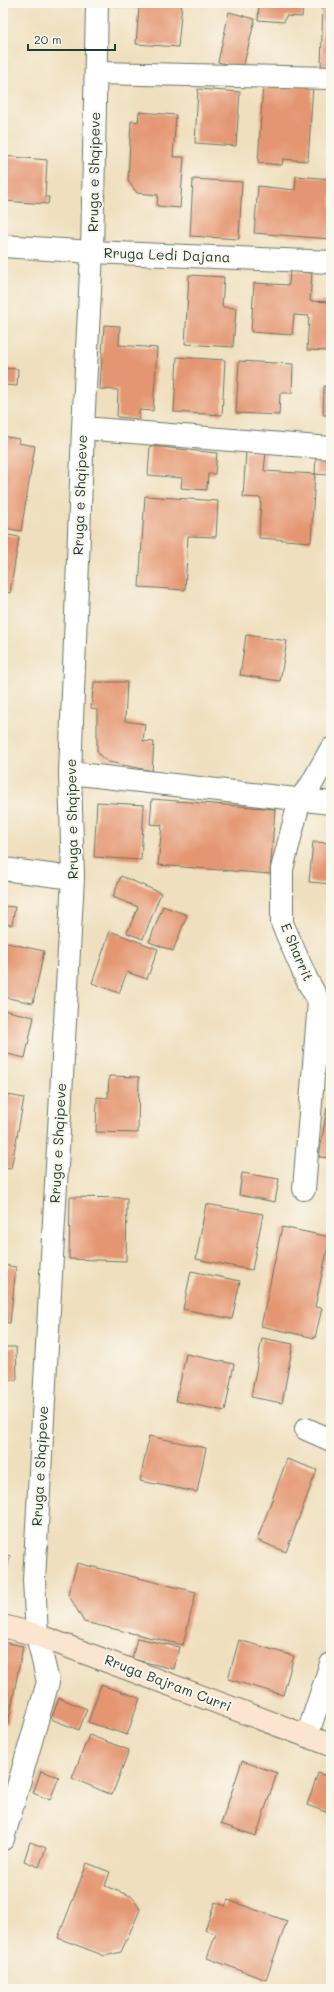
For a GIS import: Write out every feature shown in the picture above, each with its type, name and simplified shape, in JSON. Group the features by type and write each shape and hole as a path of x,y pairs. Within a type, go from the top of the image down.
{"main road":[{"name":"Rruga Bajram Curri","path":"3,1626 37,1635 331,1745"}],"street":[{"name":"Rruga e Shqipeve","path":"3,1839 48,1682 37,1635 34,1580 73,878 70,773 83,428 92,252 97,3"},
{"path":"96,73 331,78"},
{"name":"Rruga Ledi Dajana","path":"3,246 92,252 331,262"},
{"path":"83,428 331,448"},
{"name":"E Sharrit","path":"304,1189 319,1002 306,978 282,923 282,869 300,799 311,785 331,749"},
{"path":"70,773 331,803"},
{"path":"3,869 73,878"},
{"path":"306,1430 331,1440"},
{"path":"308,1736 331,1664"}],"building":[{"path":"116,3 182,3 178,47 136,44 139,8 116,6"},
{"path":"259,3 303,3 302,17 286,16 284,22 258,20"},
{"path":"323,3 331,3 331,69 321,68"},
{"path":"229,12 255,19 243,68 218,62"},
{"path":"263,84 313,84 308,161 283,159 282,165 258,163"},
{"path":"198,89 240,92 236,146 195,143"},
{"path":"139,112 176,115 173,157 184,157 180,208 157,206 158,195 137,193 128,181 131,121 138,122"},
{"path":"3,156 47,160 45,197 49,197 48,204 3,201"},
{"path":"296,176 331,179 331,239 254,233 258,186 295,190"},
{"path":"193,179 242,182 239,239 190,236"},
{"path":"290,271 312,273 310,301 331,302 331,351 307,350 309,316 294,315 292,335 251,332 254,283 289,285"},
{"path":"189,275 224,277 222,307 236,308 233,347 185,344"},
{"path":"104,325 120,326 119,345 157,348 153,411 139,410 139,419 117,417 118,390 100,389"},
{"path":"177,357 225,360 222,415 174,412"},
{"path":"239,361 293,364 292,393 280,393 279,415 236,413"},
{"path":"3,368 18,369 17,386 5,385 4,396"},
{"path":"324,386 331,386 331,415 323,415"},
{"path":"3,436 19,439 18,443 35,446 21,531 3,528"},
{"path":"150,446 217,453 215,474 208,474 207,490 181,488 182,478 148,475"},
{"path":"246,451 266,452 264,471 315,474 311,542 259,538 261,498 243,497"},
{"path":"316,457 329,457 328,475 315,474"},
{"path":"145,496 218,501 216,537 188,536 185,590 139,587"},
{"path":"3,534 19,537 10,593 3,591"},
{"path":"246,635 287,641 280,681 240,675"},
{"path":"94,682 127,682 125,721 145,724 143,741 154,742 152,771 109,762 102,758 97,751 97,710 91,708"},
{"path":"152,799 275,809 270,874 158,865 162,825 150,824"},
{"path":"97,802 144,805 141,860 94,857"},
{"path":"313,842 331,843 331,884 309,882"},
{"path":"121,876 161,893 143,939 127,933 138,907 113,897"},
{"path":"3,900 5,900 4,906 15,907 12,925 3,924"},
{"path":"163,906 187,915 173,951 149,942"},
{"path":"110,931 158,949 147,979 127,972 119,993 92,983"},
{"path":"3,942 44,951 33,1003 3,997"},
{"path":"3,1010 34,1017 25,1058 3,1053"},
{"path":"109,1076 139,1077 138,1133 96,1132 97,1097 108,1098"},
{"path":"3,1094 24,1098 11,1169 3,1168"},
{"path":"327,1107 331,1108 331,1158 319,1157"},
{"path":"242,1173 279,1179 275,1202 239,1195"},
{"path":"70,1197 127,1198 126,1261 69,1259"},
{"path":"206,1204 263,1214 252,1270 196,1259"},
{"path":"282,1227 330,1237 315,1307 322,1308 315,1338 261,1326"},
{"path":"3,1265 16,1267 10,1323 3,1322"},
{"path":"191,1271 240,1281 232,1319 183,1309"},
{"path":"262,1338 293,1344 282,1403 251,1397"},
{"path":"3,1347 16,1347 17,1380 3,1380"},
{"path":"186,1354 234,1364 225,1411 176,1401"},
{"path":"149,1436 206,1448 197,1492 140,1481"},
{"path":"287,1459 317,1470 286,1552 257,1540"},
{"path":"3,1554 10,1556 4,1586 3,1586"},
{"path":"77,1563 196,1592 183,1645 84,1622 68,1594"},
{"path":"137,1638 179,1647 174,1669 132,1659"},
{"path":"239,1640 294,1656 283,1695 228,1679"},
{"path":"3,1642 23,1646 8,1724 3,1723"},
{"path":"101,1685 140,1698 127,1735 88,1722"},
{"path":"59,1698 87,1709 79,1730 51,1719"},
{"path":"89,1735 129,1750 112,1795 72,1778"},
{"path":"242,1761 277,1773 256,1836 221,1824"},
{"path":"41,1771 59,1777 50,1800 33,1793"},
{"path":"318,1773 331,1778 331,1814 307,1805"},
{"path":"30,1842 46,1848 39,1867 24,1861"},
{"path":"87,1863 110,1872 105,1886 133,1897 140,1910 121,1952 105,1956 58,1938"},
{"path":"228,1900 287,1921 266,1980 207,1958 216,1934 205,1930 215,1902 225,1906"}]}
